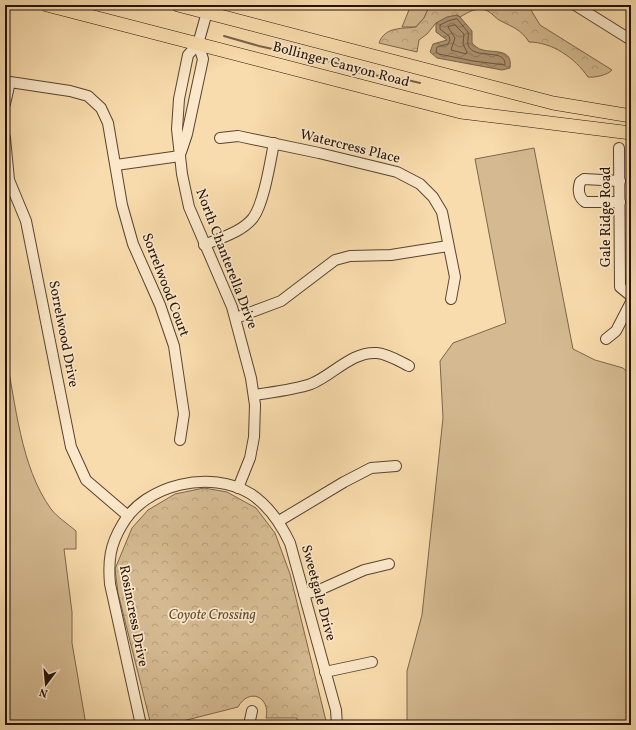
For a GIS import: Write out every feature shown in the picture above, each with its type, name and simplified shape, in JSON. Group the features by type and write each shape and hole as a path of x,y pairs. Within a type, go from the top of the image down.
{"main road":[{"name":"Bollinger Canyon Road","path":"47,5 461,112 631,133"},
{"name":"Bollinger Canyon Road","path":"178,5 208,9 553,103 631,116"}],"street":[{"path":"575,5 631,40"},
{"name":"North Chanterella Drive","path":"208,9 198,44 188,55 179,99 177,129 184,192 194,222 226,291 236,318 254,394 256,415 254,437 250,458 238,488"},
{"name":"North Chanterella Drive","path":"180,156 187,134 203,59 198,44"},
{"path":"5,104 10,82 70,91 88,96 101,108 108,123 116,165 180,156"},
{"name":"Watercress Place","path":"220,138 238,136 274,143 397,172 420,184 432,197 442,212 455,277 451,298"},
{"name":"Sorrelwood Drive","path":"5,138 9,180 26,221 71,447 86,480 128,516"},
{"path":"204,245 239,229 252,219 260,203 274,143"},
{"name":"Gale Ridge Road","path":"620,148 620,287 631,296"},
{"name":"Sorrelwood Court","path":"116,165 122,205 133,244 160,304 174,346 184,414 180,440"},
{"path":"620,181 584,179 580,182 578,189 582,200 585,202 620,202"},
{"path":"236,318 281,300 334,260 350,256 392,255 448,246"},
{"path":"606,339 616,331 631,302"},
{"path":"254,394 299,388 311,383 363,354 377,353 386,355 409,366"},
{"path":"279,522 344,482 371,468 396,466"},
{"name":"Rosincress Drive","path":"141,725 109,576 108,562 115,539 128,516 147,499 168,489 190,483 213,482 238,488"},
{"name":"Sweetgale Drive","path":"238,488 251,494 279,522 290,543 336,710 337,725"},
{"path":"304,594 317,591 364,570 389,564"},
{"path":"325,672 372,662"},
{"path":"249,725 252,711"}],"green space":[{"path":"411,5 430,5 424,18 416,27 402,27"},
{"path":"430,5 528,5 540,25 612,70 601,76 588,77 577,64 562,52 546,45 529,42 519,31 499,20 489,12 481,9 473,10 460,17 457,15 436,23 427,34 419,40 417,52 379,43 385,34 390,31 400,28 416,27 424,18"},
{"path":"534,148 573,349 595,360 623,368 631,375 631,725 407,725 407,671 422,615 443,418 440,361 453,343 506,323 475,159"},
{"path":"5,352 20,434 32,474 53,512 76,531 76,549 64,549 72,612 72,643 86,725 5,725"},
{"name":"Coyote Crossing","path":"204,488 227,492 256,508 275,533 290,574 327,725 297,725 297,718 266,718 267,711 265,705 258,697 253,696 248,697 238,707 167,725 151,725 118,593 115,569 132,528 148,510 175,494"}],"water":[{"path":"457,15 472,31 472,43 481,50 506,54 509,57 510,68 502,70 437,58 430,52 433,44 447,40 436,32 436,23 447,17"}],"waterway":[{"path":"224,36 259,46 336,63 362,74 399,78 420,83"}]}
